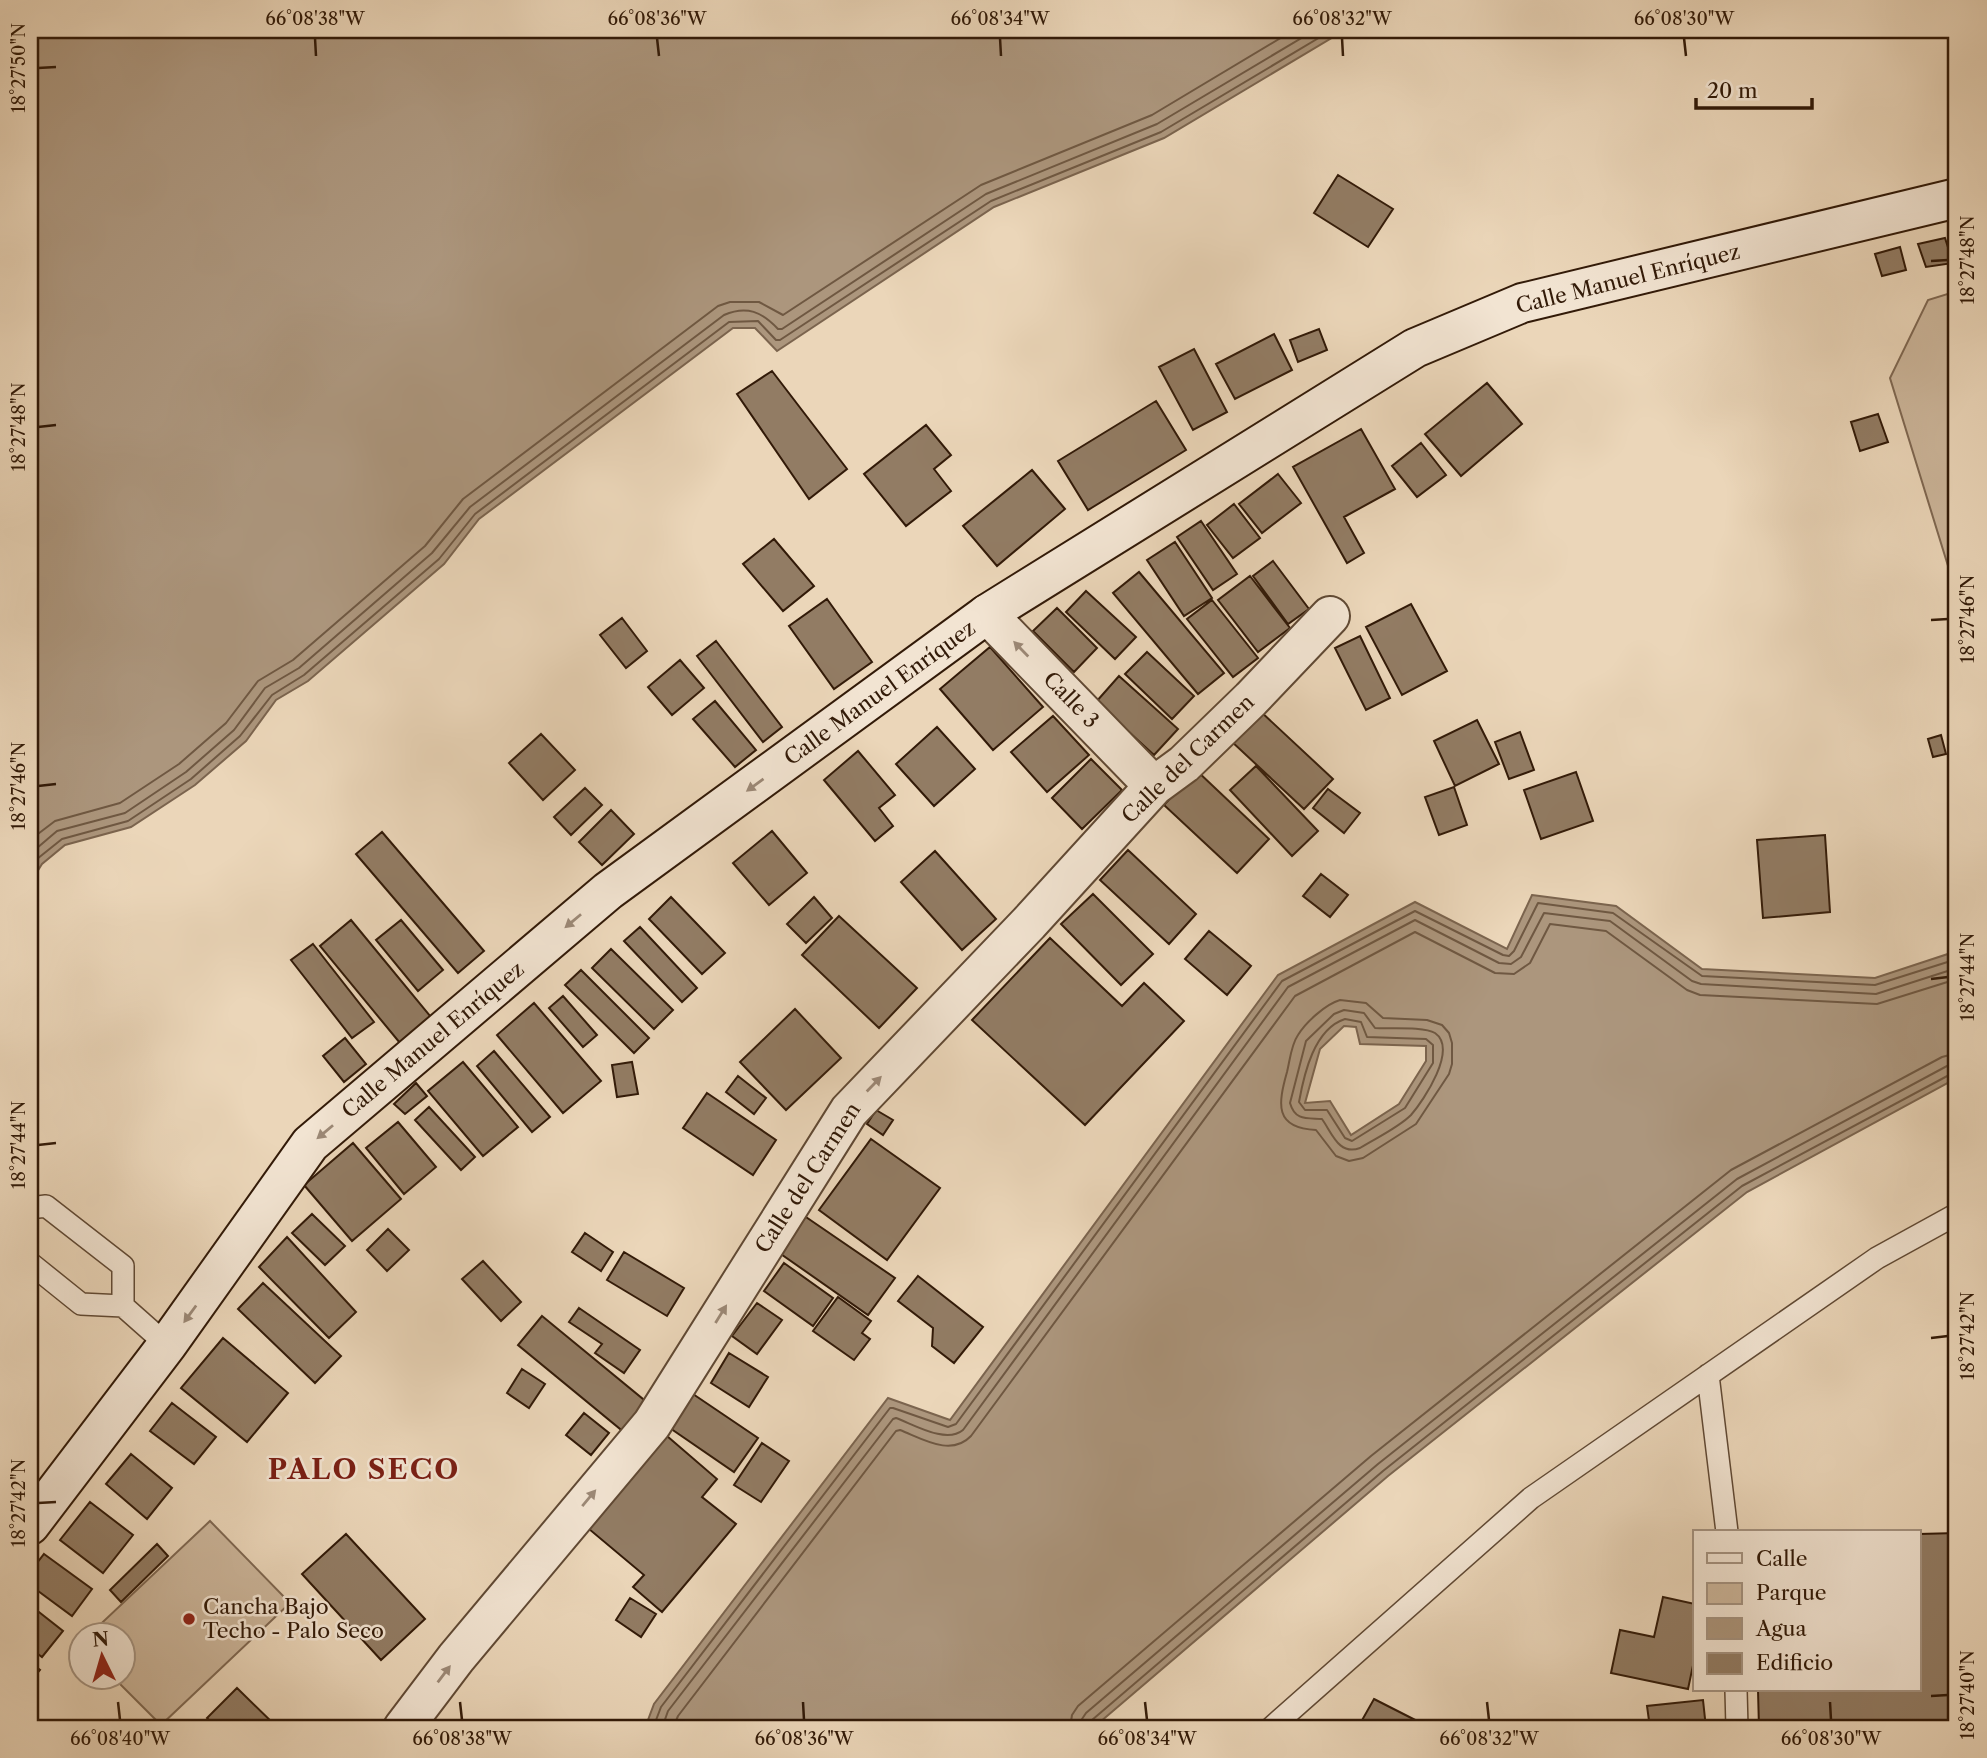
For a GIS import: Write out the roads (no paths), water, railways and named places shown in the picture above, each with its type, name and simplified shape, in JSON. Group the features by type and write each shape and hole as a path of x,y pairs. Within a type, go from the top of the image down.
{"street":[{"name":"Calle Manuel Enríquez","path":"30,1525 167,1345 310,1144 608,891 988,614 1415,348 1522,303 1957,198"},
{"name":"Calle 3","path":"988,614 1154,786"},
{"name":"Calle del Carmen","path":"403,1728 456,1658 652,1424 849,1111 1029,923 1154,786 1184,764 1330,616"}],"lane":[{"path":"30,1208 46,1206 123,1266 123,1306"},
{"path":"1271,1728 1531,1498 1877,1258 1957,1214"},
{"path":"30,1263 81,1304 123,1306 167,1345"},
{"path":"1708,1375 1727,1530"},
{"path":"1736,1692 1737,1728"}],"water":[{"path":"30,30 1345,30 1164,138 994,207 777,351 755,328 733,328 479,519 444,564 308,681 276,700 246,741 195,785 131,827 65,845 42,864 30,883"},
{"path":"1532,895 1616,906 1702,969 1875,978 1957,951 1957,1078 1747,1192 1388,1476 1093,1728 645,1728 654,1704 888,1398 950,1420 1278,975 1415,902 1507,949","holes":["1344,1026 1356,1027 1360,1044 1426,1046 1426,1061 1399,1104 1351,1135 1330,1101 1305,1103 1320,1049"]}],"place":[{"name":"Cancha Bajo Techo - Palo Seco","path":"189,1619"}],"district":[{"name":"PALO SECO","path":"364,1469"}]}
